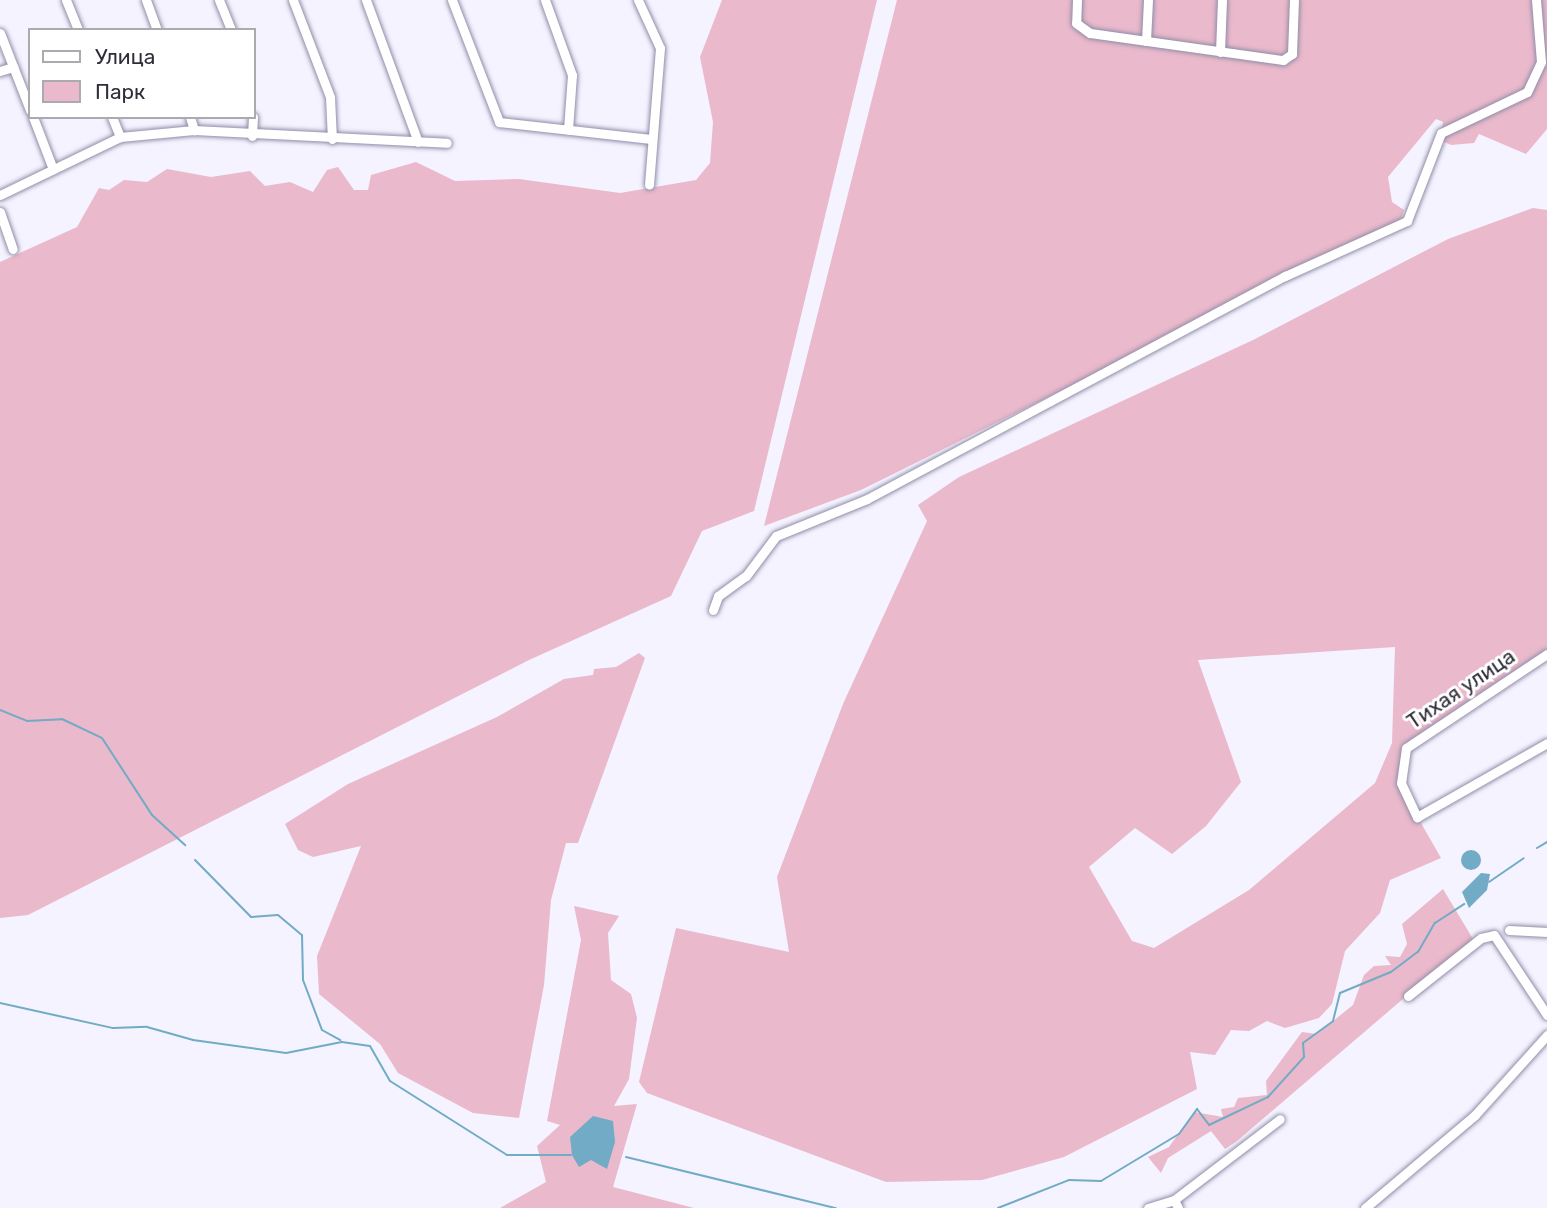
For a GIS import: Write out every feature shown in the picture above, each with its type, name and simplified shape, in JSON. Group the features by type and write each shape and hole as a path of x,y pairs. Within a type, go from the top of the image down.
{"street":[{"path":"66,0 77,28"},
{"path":"146,0 156,28"},
{"path":"219,0 230,28"},
{"path":"293,0 330,97 331,139"},
{"path":"366,0 418,142"},
{"path":"452,0 499,122 651,139"},
{"path":"545,0 572,75 568,130"},
{"path":"638,0 659,36 649,185"},
{"path":"1146,41 1148,0"},
{"path":"1220,52 1222,0"},
{"path":"1077,3 1080,29 1283,60 1292,54 1294,0"},
{"path":"713,610 718,596 753,568 776,536 867,499 1285,276 1407,221 1441,133 1527,92 1541,62 1536,0"},
{"path":"0,33 28,105"},
{"path":"0,71 13,66"},
{"path":"34,119 53,169"},
{"path":"113,119 120,137"},
{"path":"191,119 194,130"},
{"path":"252,136 253,119"},
{"path":"0,195 120,137 194,130 252,136 447,143"},
{"path":"0,212 13,249"},
{"name":"Тихая улица","path":"1547,654 1406,748 1401,783 1417,817 1547,743"},
{"path":"1510,930 1547,932"},
{"path":"1408,996 1481,937 1494,935 1547,1015"},
{"path":"1365,1208 1465,1124 1547,1035"},
{"path":"1148,1208 1176,1204 1280,1119"}],"green space":[{"path":"722,0 877,0 754,511 702,531 671,596 529,660 28,915 0,918 0,262 77,227 99,188 109,190 124,180 147,182 167,169 211,177 250,171 265,186 290,182 313,192 327,170 338,167 354,190 368,190 371,175 416,162 455,181 519,179 620,193 696,180 710,163 713,122 700,57"},
{"path":"897,0 1547,0 1547,129 1526,154 1479,134 1474,143 1451,145 1440,140 1443,122 1436,119 1388,177 1392,202 1404,210 1400,222 861,490 764,526"},
{"path":"1533,208 1547,210 1547,649 1403,745 1397,781 1441,858 1390,880 1380,913 1345,951 1332,1004 1319,1018 1285,1028 1267,1021 1249,1031 1231,1030 1215,1055 1190,1052 1197,1089 1064,1157 982,1180 886,1182 647,1093 639,1082 676,928 789,952 777,877 843,704 927,521 918,505 959,477 1253,340 1448,239","holes":["1395,647 1392,743 1375,783 1249,890 1154,948 1132,941 1089,867 1135,828 1172,854 1206,826 1241,782 1198,660"]},
{"path":"639,653 645,658 578,843 566,843 551,900 544,985 519,1118 473,1113 398,1073 380,1044 319,994 317,956 361,846 313,857 298,850 285,824 348,784 497,717 564,679 593,675 594,669 616,667"},
{"path":"1443,889 1473,939 1237,1141 1225,1149 1211,1131 1168,1158 1161,1173 1148,1157 1169,1147 1194,1112 1223,1117 1221,1109 1234,1107 1238,1098 1267,1095 1266,1081 1302,1032 1317,1034 1353,1005 1364,975 1374,966 1391,965 1385,956 1400,957 1407,944 1402,924"},
{"path":"574,906 619,916 608,933 611,980 631,994 637,1018 629,1079 614,1106 637,1104 613,1187 694,1208 500,1208 546,1182 537,1146 560,1125 547,1121 581,940"}],"water":[{"path":"1467,850 1475,850 1481,860 1475,870 1467,870 1461,864 1461,856"},
{"path":"1481,873 1490,874 1487,890 1469,908 1462,892"},
{"path":"593,1116 613,1121 615,1142 607,1169 591,1160 579,1167 572,1155 570,1137"}],"waterway":[{"path":"0,710 27,721 62,719 102,738 152,815 185,845"},
{"path":"1537,848 1547,842"},
{"path":"1489,882 1524,858"},
{"path":"195,860 251,917 278,915 302,935 303,980 322,1030 340,1040"},
{"path":"998,1208 1069,1180 1101,1181 1179,1134 1197,1109 1209,1125 1268,1097 1304,1057 1303,1043 1333,1021 1340,993 1391,972 1418,952 1435,923 1464,904"},
{"path":"0,1003 113,1028 147,1027 193,1040 286,1053 342,1042 370,1046 390,1081 507,1155 571,1155"},
{"path":"626,1157 836,1208"}]}
